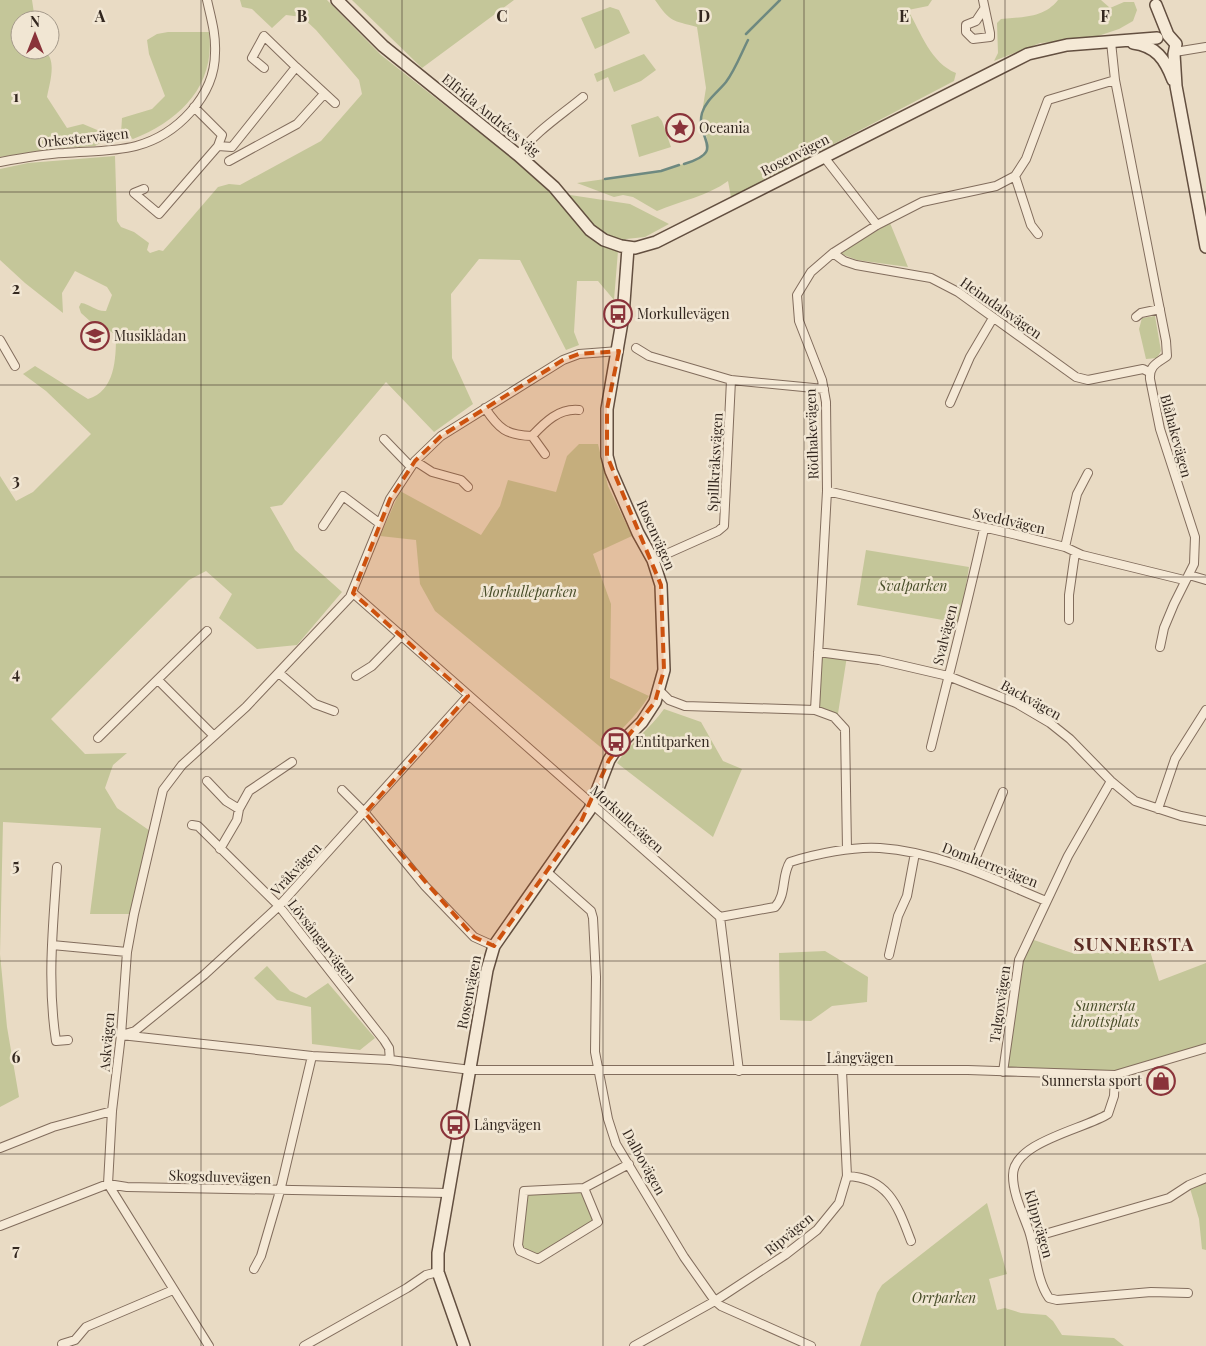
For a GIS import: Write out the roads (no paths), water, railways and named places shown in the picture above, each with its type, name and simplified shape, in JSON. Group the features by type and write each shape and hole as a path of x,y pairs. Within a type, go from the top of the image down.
{"street":[{"name":"Orkestervägen","path":"0,162 28,156 98,152 137,146 170,130 194,107 210,80 215,55 214,29 207,0"},
{"name":"Elfrida Andrées väg","path":"337,0 384,46 518,155 554,187 590,230 613,244 628,248"},
{"path":"983,0 984,9"},
{"path":"1156,2 1168,43 1206,247"},
{"path":"264,68 252,58 264,36 335,103"},
{"path":"1115,42 1115,80 1160,309 1167,356 1153,365 1149,372"},
{"name":"Rosenvägen","path":"464,1346 438,1272 438,1253 487,970 494,946 547,872 592,803 609,760 618,746 642,722 655,702 664,659 662,595 653,560 619,489 607,456 607,409 619,351 628,248 656,242 1028,54 1053,47 1115,42 1168,43"},
{"name":"Rosenvägen","path":"1115,42 1142,44 1158,53"},
{"path":"1168,43 1206,47"},
{"path":"1158,53 1167,57 1168,43"},
{"path":"1158,53 1168,43"},
{"path":"1158,53 1176,86"},
{"path":"218,146 232,147 296,67"},
{"path":"1038,234 1031,225 1015,176 1026,159 1048,100 1115,80"},
{"path":"229,161 297,124 324,94"},
{"path":"518,155 522,146 538,131 582,98"},
{"path":"144,189 134,193 159,214 218,146 222,135 194,107"},
{"path":"824,157 877,225"},
{"name":"Rödhakevägen","path":"815,710 827,491 826,402 824,389 799,321 797,295 811,272 833,253 877,225 922,202 996,186 1015,176"},
{"name":"Heimdalsvägen","path":"833,253 844,261 856,265 931,278 958,292 1082,378 1096,378 1143,369 1149,372"},
{"path":"1136,317 1141,312 1160,309"},
{"path":"950,404 970,357 993,318"},
{"path":"0,340 8,350 14,366"},
{"path":"636,348 649,356 732,380 824,389"},
{"path":"353,593 390,499 413,464 440,436 563,360 579,354 619,351"},
{"name":"Blåhakevägen","path":"1149,372 1160,429 1176,485 1195,537 1194,564 1186,577 1164,628 1160,647"},
{"name":"Spillkråksvägen","path":"653,560 718,531 724,526 732,380"},
{"path":"485,408 506,433 532,436 545,454"},
{"path":"532,436 546,421 569,409 579,410"},
{"path":"384,440 413,464 432,472 461,480 468,487"},
{"path":"1065,547 1077,494 1088,473"},
{"name":"Sveddvägen","path":"827,491 1065,547 1075,553 1186,577"},
{"path":"323,526 343,496 379,523"},
{"name":"Svalvägen","path":"931,747 948,676 959,640 984,529"},
{"path":"1069,620 1069,596 1075,553"},
{"path":"1186,577 1206,580"},
{"name":"Morkullevägen","path":"353,593 720,917"},
{"name":"Askvägen","path":"108,1184 112,1111 121,1035 127,952 163,790 182,765 279,673 353,593"},
{"path":"98,738 207,631"},
{"path":"356,676 372,666 402,635"},
{"name":"Backvägen","path":"818,652 879,660 948,676 1016,703 1050,723 1082,749 1111,781 1135,801 1158,809 1206,820"},
{"path":"279,673 315,704 334,711"},
{"path":"158,680 214,736"},
{"path":"659,690 669,700 685,706 815,710 834,717 844,729 848,849"},
{"name":"Vråkvägen","path":"121,1035 136,1031 204,975 279,906 468,696"},
{"path":"1158,809 1172,766 1206,710"},
{"path":"220,848 237,820 239,809 249,791 292,762"},
{"path":"207,781 226,801 239,809"},
{"name":"Talgoxvägen","path":"1003,1072 1019,960 1068,856 1111,781"},
{"path":"342,790 365,812 425,886 474,937 494,946"},
{"path":"971,869 1003,792"},
{"name":"Lövsångarvägen","path":"192,826 198,826 279,906 384,1040 388,1048 390,1060"},
{"name":"Domherrevägen","path":"720,917 775,907 783,895 787,867 790,862 848,849 879,848 914,853 971,869 1046,901"},
{"path":"889,955 898,916 907,896 914,853"},
{"path":"57,867 50,975 56,1041 68,1040"},
{"name":"Dalbovägen","path":"547,872 591,911 593,918 596,978 594,1052 616,1144 684,1257 715,1300 721,1306 812,1346"},
{"path":"720,917 740,1070"},
{"path":"52,945 127,952"},
{"name":"Långvägen","path":"121,1035 312,1056 390,1060 470,1070 1003,1072 1115,1075 1206,1048"},
{"path":"254,1269 262,1256 280,1191 312,1056"},
{"name":"Ripvägen","path":"634,1346 715,1300 785,1255 817,1230 839,1203 847,1176 842,1071"},
{"name":"Klippvägen","path":"1115,1075 1114,1096 1108,1114 1062,1133 1033,1148 1016,1160 1012,1174 1013,1182 1031,1238 1044,1289 1052,1299 1151,1292 1188,1293"},
{"path":"0,1148 53,1127 112,1111"},
{"path":"584,1188 598,1222 538,1259 520,1251 518,1246 524,1191 584,1188 629,1164"},
{"path":"847,1176 859,1176 874,1181 891,1196 900,1212 911,1241"},
{"path":"1031,1238 1169,1198 1189,1184 1206,1178"},
{"path":"108,1184 209,1346"},
{"name":"Skogsduvevägen","path":"0,1226 108,1184 127,1187 448,1193"},
{"path":"304,1346 426,1276 438,1272"},
{"path":"62,1344 74,1340 86,1327 173,1290"}],"waterway":[{"path":"746,34 780,0"},
{"path":"684,164 697,159 707,149 707,143 702,130 702,113 709,100 729,77 748,40"},
{"path":"605,179 661,171 679,165"}],"place":[{"name":"Oceania","path":"680,128"},
{"name":"Morkullevägen","path":"618,314"},
{"name":"Musiklådan","path":"95,336"},
{"name":"Entitparken","path":"616,742"},
{"name":"Sunnersta sport","path":"1161,1081"},
{"name":"Långvägen","path":"455,1125"}],"district":[{"name":"SUNNERSTA","path":"1134,944"}],"park label":[{"name":"Svalparken","path":"913,586"},
{"name":"Morkulleparken","path":"529,592"},
{"name":"Sunnersta idrottsplats","path":"1105,1014"},
{"name":"Orrparken","path":"944,1298"}]}
